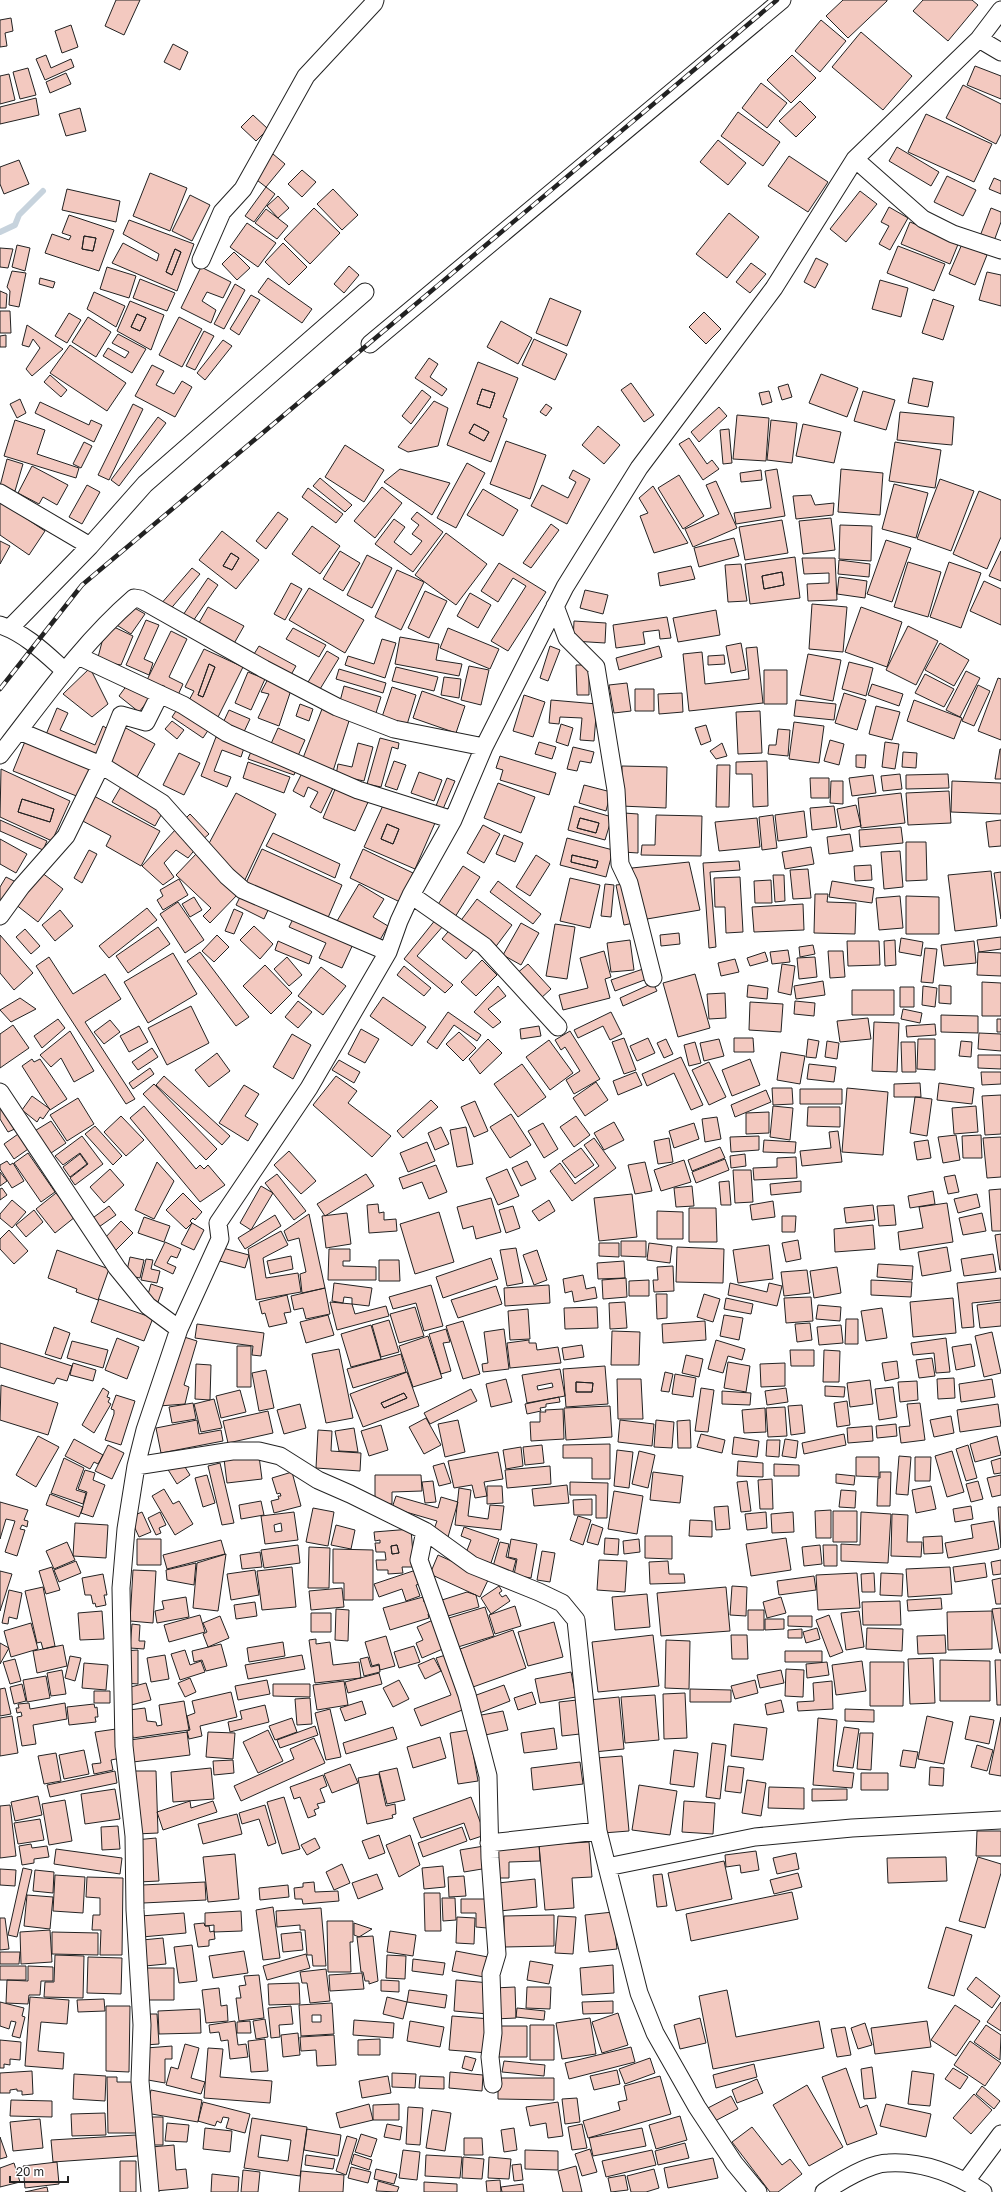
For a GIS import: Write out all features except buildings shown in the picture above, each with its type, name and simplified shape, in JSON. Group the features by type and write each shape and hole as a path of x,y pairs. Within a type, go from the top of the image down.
{"street":[{"path":"201,260 222,212 243,189 306,76 374,3 375,0"},
{"path":"370,344 782,0"},
{"path":"150,2192 140,2081 142,2025 135,1910 134,1836 124,1746 121,1588 126,1529 136,1466 144,1430 179,1329 220,1239 218,1223 309,1088 388,952 399,921 453,820 484,748 565,586 639,468 774,288 855,159 979,39 1001,10"},
{"path":"979,39 1001,52"},
{"path":"855,159 923,219 953,234 1001,250"},
{"path":"66,670 34,644 5,626 90,546 145,484 365,292"},
{"path":"0,494 90,546"},
{"path":"0,755 66,670 115,614 134,598 140,599 264,669 337,706 394,729 484,748"},
{"path":"555,606 566,638 596,667 616,790 620,864 629,882 653,978"},
{"path":"78,656 183,704 227,732 358,790 453,820"},
{"path":"0,916 21,887 66,836 101,765 121,715 146,722 160,694"},
{"path":"19,731 101,765 162,802 227,876 243,890 388,952"},
{"path":"412,895 484,946 558,1027"},
{"path":"0,1092 117,1268 148,1306 179,1329"},
{"path":"136,1466 232,1451 259,1451 280,1456 318,1480 425,1531 472,1565 562,1603 576,1620 598,1831 628,1955 639,1992 655,2033 698,2107 734,2164 758,2192"},
{"path":"425,1531 419,1560 467,1695 488,1776 490,1843 497,1954 491,1974 493,2033 490,2056 493,2084"},
{"path":"607,1867 755,1837 859,1828 1001,1820"},
{"path":"490,1843 598,1831"},
{"path":"966,2181 1001,2134"},
{"path":"824,2192 845,2177 887,2162 924,2165 966,2181 983,2192"}],"waterway":[{"path":"0,232 15,225 19,215 43,191"}],"railway":[{"path":"0,689 82,585 777,0"}]}
